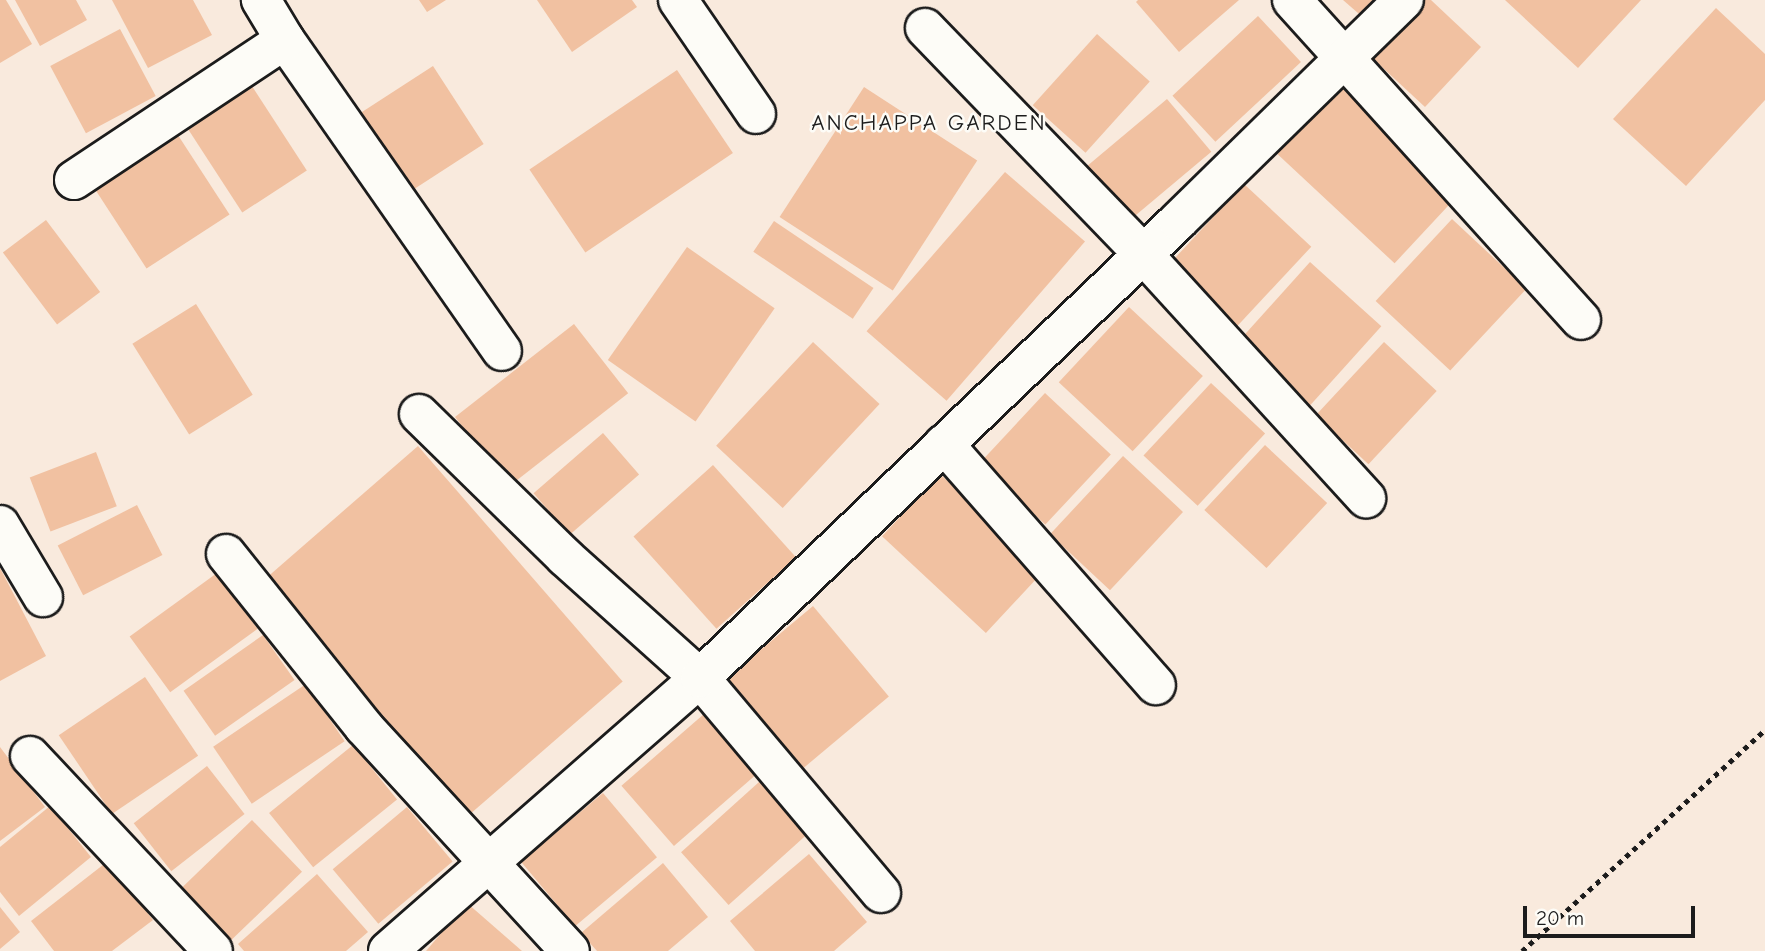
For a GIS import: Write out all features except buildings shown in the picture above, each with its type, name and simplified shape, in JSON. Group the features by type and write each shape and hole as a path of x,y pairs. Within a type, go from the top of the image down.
{"street":[{"path":"261,0 285,40 502,351"},
{"path":"678,0 756,114"},
{"path":"1292,0 1581,320"},
{"path":"388,951 700,678 1404,0"},
{"path":"925,28 1143,254 1366,498"},
{"path":"74,180 285,40"},
{"path":"419,414 565,557 700,678 881,893"},
{"path":"944,444 1156,685"},
{"path":"3,536 43,597"},
{"path":"226,554 364,727 570,951"},
{"path":"30,756 213,951"}],"path":[{"path":"1522,951 1765,730"}],"district":[{"name":"ANCHAPPA GARDEN","path":"929,123"}]}
